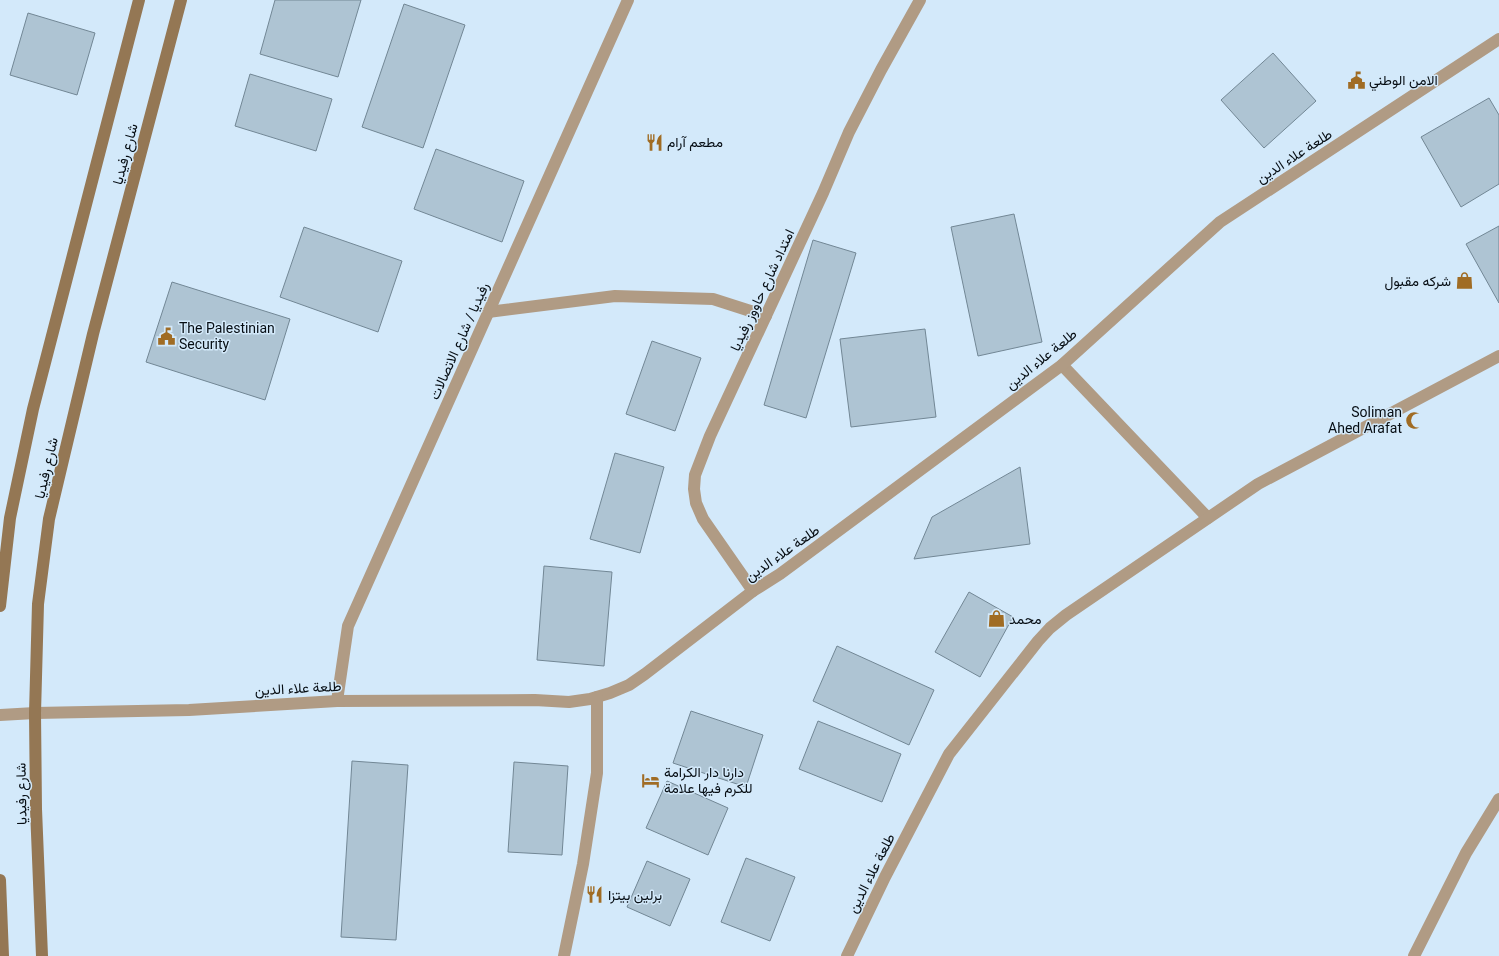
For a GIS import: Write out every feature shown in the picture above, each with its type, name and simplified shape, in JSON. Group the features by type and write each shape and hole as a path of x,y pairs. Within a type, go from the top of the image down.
{"main road":[{"name":"شارع رفيديا","path":"0,606 10,518 33,409 139,0"},
{"name":"شارع رفيديا","path":"42,956 36,809 35,713 38,604 49,519 93,334 181,0"},
{"path":"0,880 3,956"}],"street":[{"name":"رفيديا / شارع الاتصالات","path":"337,701 348,626 628,0"},
{"name":"امتداد شارع حاووز رفيديا","path":"753,591 703,520 696,503 694,489 695,474 699,460 824,193 849,132 920,0"},
{"name":"طلعة علاء الدين","path":"0,715 189,710 337,701 535,700 569,702 597,697 629,684 645,674 753,591 780,574 1062,365 1220,222 1499,39"},
{"path":"488,312 615,296 713,299 766,316"},
{"name":"طلعة علاء الدين","path":"847,956 885,877 949,754 1038,641 1050,628 1066,615 1258,484 1499,356"},
{"path":"1062,365 1208,518"},
{"path":"564,956 583,864 597,773 597,697"},
{"path":"1414,956 1466,853 1499,799"}],"building":[{"path":"275,0 361,0 338,77 260,54"},
{"path":"404,4 465,25 423,148 362,127"},
{"path":"28,13 95,33 77,95 10,75"},
{"path":"1273,53 1316,101 1264,148 1221,100"},
{"path":"250,74 332,99 316,151 235,126"},
{"path":"1489,98 1499,115 1499,184 1461,207 1421,137"},
{"path":"436,149 524,181 502,242 414,209"},
{"path":"1014,214 1042,342 978,356 951,227"},
{"path":"1499,226 1499,303 1466,244"},
{"path":"304,227 402,261 378,332 280,297"},
{"path":"813,240 856,253 806,418 764,405"},
{"path":"172,282 290,319 265,400 146,362"},
{"path":"925,329 936,417 851,427 840,339"},
{"path":"652,341 701,358 675,431 626,414"},
{"path":"615,453 664,467 640,553 590,539"},
{"path":"1020,467 1030,544 914,559 932,517"},
{"path":"544,566 612,572 604,666 537,660"},
{"path":"969,592 1013,617 980,677 935,652"},
{"path":"837,646 934,690 909,745 813,701"},
{"path":"691,711 763,735 746,787 673,763"},
{"path":"818,721 901,754 882,802 799,769"},
{"path":"352,761 408,765 396,940 341,937"},
{"path":"514,762 568,766 562,855 508,852"},
{"path":"667,781 728,808 708,855 646,828"},
{"path":"746,858 795,877 770,941 721,922"},
{"path":"647,861 690,879 670,926 627,907"}],"place":[{"name":"الامن الوطني","path":"1356,80"},
{"name":"مطعم آرام","path":"654,142"},
{"name":"شركه مقبول","path":"1464,281"},
{"name":"The Palestinian Security","path":"166,336"},
{"name":"Soliman Ahed Arafat","path":"1415,420"},
{"name":"محمد","path":"996,619"},
{"name":"دارنا دار الكرامة للكرم فيها علامة","path":"651,780"},
{"name":"برلين بيتزا","path":"595,895"}]}
